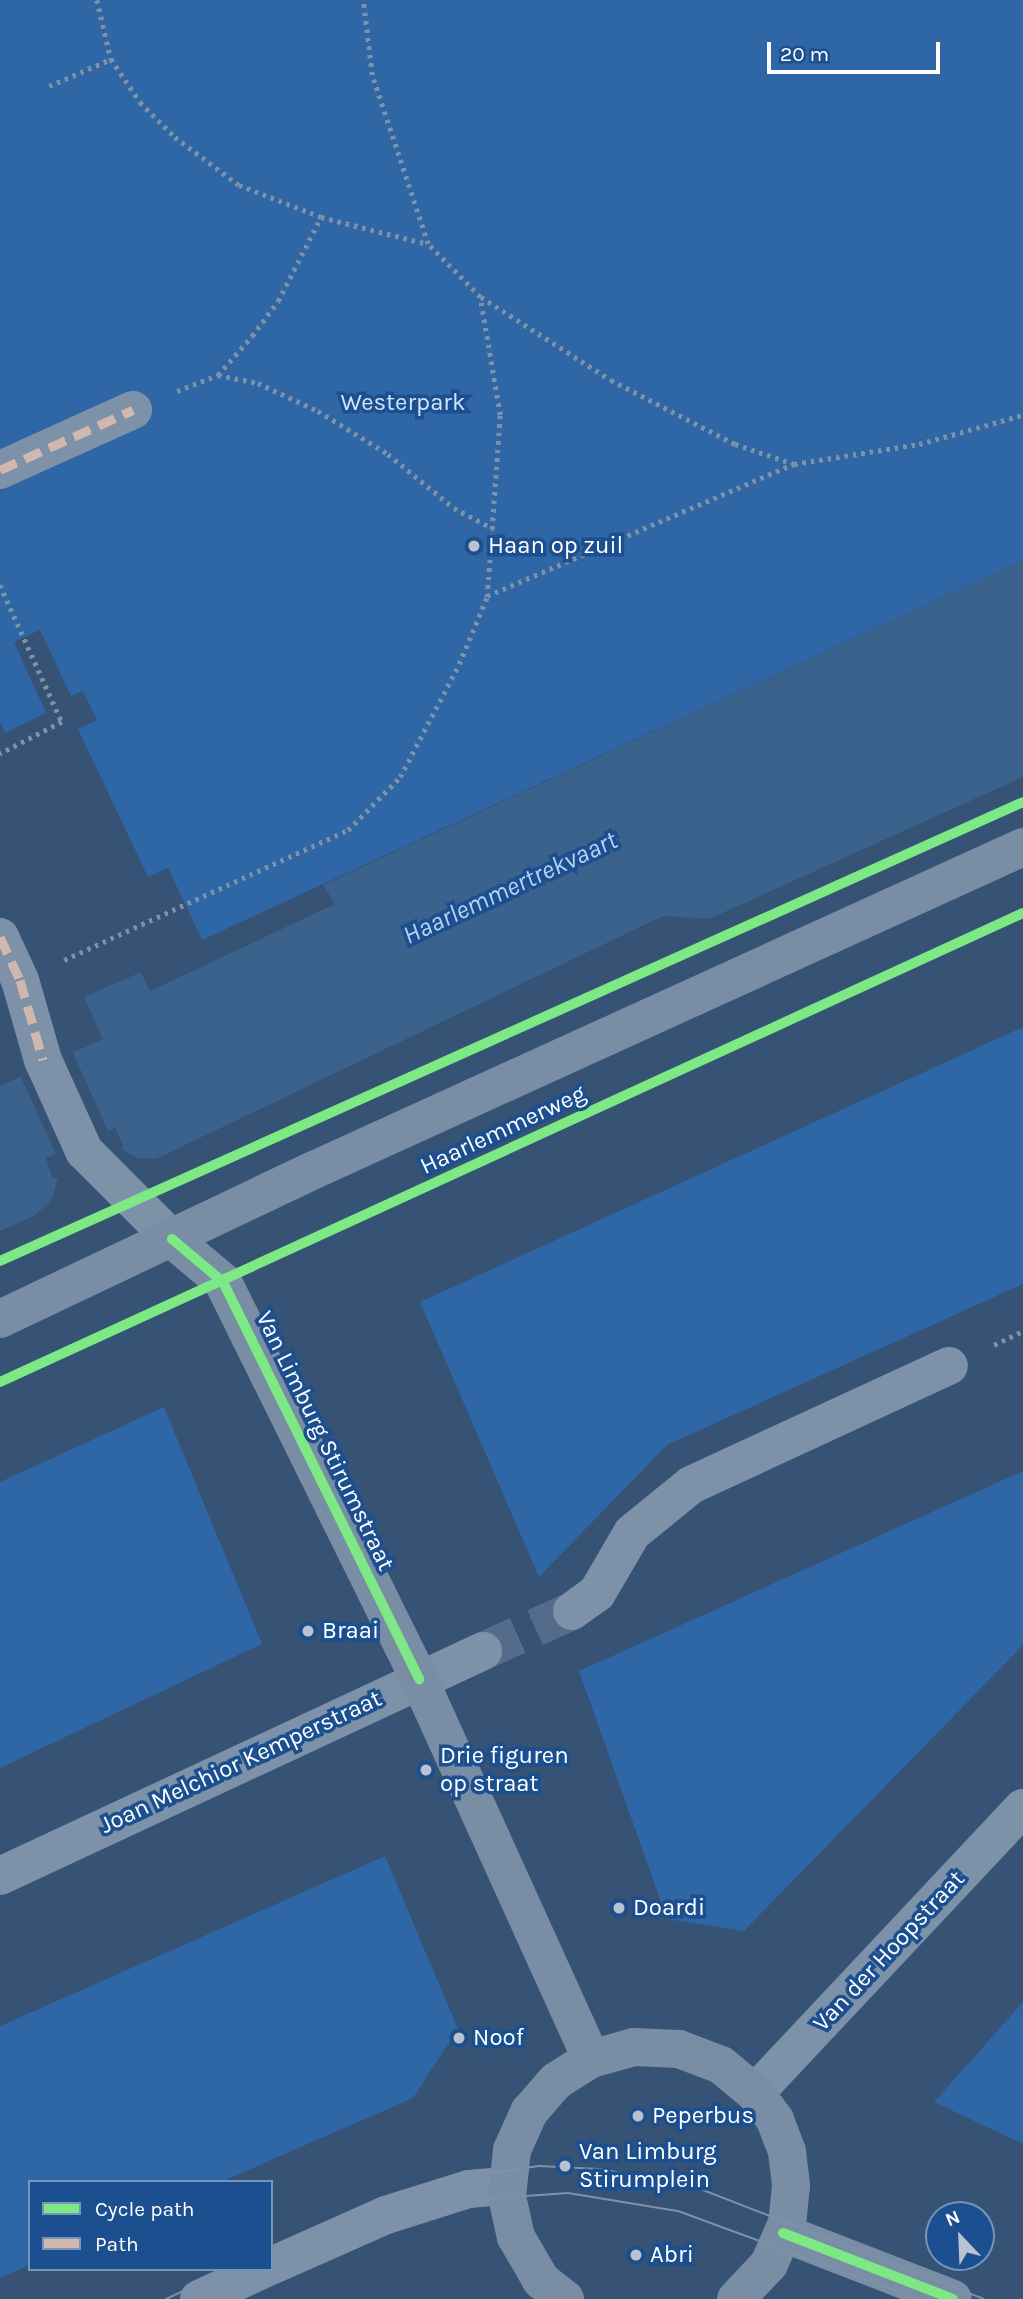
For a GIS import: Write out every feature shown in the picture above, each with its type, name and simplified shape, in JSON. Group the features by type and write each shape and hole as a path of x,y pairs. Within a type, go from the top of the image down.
{"street":[{"path":"0,470 133,410"},
{"name":"Haarlemmerweg","path":"0,1319 1023,847"},
{"path":"0,937 20,980 44,1060 84,1151 172,1239"},
{"name":"Van Limburg Stirumstraat","path":"172,1239 223,1282 419,1678 591,2059"},
{"path":"572,1611 597,1592 632,1533 691,1485 949,1366"},
{"name":"Joan Melchior Kemperstraat","path":"0,1876 419,1678 482,1651"},
{"name":"Van der Hoopstraat","path":"755,2093 1023,1808"},
{"path":"565,2299 541,2280 516,2237 507,2186 512,2150 529,2112 556,2081 591,2059 634,2047 678,2049 721,2064 755,2093 775,2120 787,2152 791,2186 783,2233 769,2264 736,2299"},
{"path":"273,2265 386,2215 469,2189 507,2186"},
{"path":"783,2233 953,2299"},
{"path":"199,2299 260,2271"}],"path":[{"path":"97,0 111,59 140,102 175,137 239,185 321,217 428,244"},
{"path":"363,0 372,75 428,244 480,297 611,380 735,444 794,464"},
{"path":"49,86 111,59"},
{"path":"133,410 218,375 278,302 321,217"},
{"path":"20,980 348,830 400,778 459,664 487,597 500,415 480,297"},
{"path":"218,375 258,383 318,411 388,454 454,508 494,528"},
{"path":"487,597 794,464 919,444 1023,415"},
{"path":"0,584 62,722 0,754"}],"green space":[{"name":"Westerpark","path":"0,0 1023,0 1023,560 202,940 168,868 148,877 78,729 97,720 83,691 71,696 40,630 14,642 46,713 5,733 0,722"},
{"path":"1023,1027 1023,1284 667,1445 539,1577 420,1302"},
{"path":"164,1407 262,1644 0,1768 0,1482"},
{"path":"1023,1471 1023,1645 744,1931 667,1919 579,1671"},
{"path":"385,1856 458,2029 413,2098 226,2180 28,2180 28,2266 0,2278 0,2026"},
{"path":"1023,2002 1023,2144 934,2102"}],"water":[{"name":"Haarlemmertrekvaart","path":"1023,560 1023,777 709,919 663,916 156,1159 137,1158 121,1149 123,1145 115,1128 46,1158 52,1177 58,1178 51,1201 34,1216 0,1231 0,1086 103,1039 84,997 141,972 150,991 335,904 323,885"}],"pier":[{"path":"73,1053 108,1131 56,1154 21,1077"}],"tunnel":[{"path":"483,1651 572,1611"}],"tram line":[{"path":"273,2250 400,2192 440,2180 539,2166 599,2169 690,2185 984,2299"},
{"path":"233,2299 350,2245 445,2209 482,2199 568,2193 678,2211 917,2299"},
{"path":"166,2299 227,2271"}],"marked path":[{"path":"0,470 133,410"},
{"path":"0,937 20,980 43,1060"}],"cycle path":[{"path":"0,1261 1023,802"},
{"path":"0,1382 1023,913"},
{"path":"172,1239 223,1282 419,1679"},
{"path":"783,2233 953,2299"}],"place":[{"name":"Haan op zuil","path":"474,546"},
{"name":"Braai","path":"308,1631"},
{"name":"Drie figuren op straat","path":"426,1770"},
{"name":"Doardi","path":"619,1908"},
{"name":"Noof","path":"459,2038"},
{"name":"Peperbus","path":"638,2116"},
{"name":"Van Limburg Stirumplein","path":"565,2166"},
{"name":"Abri","path":"636,2255"}]}
